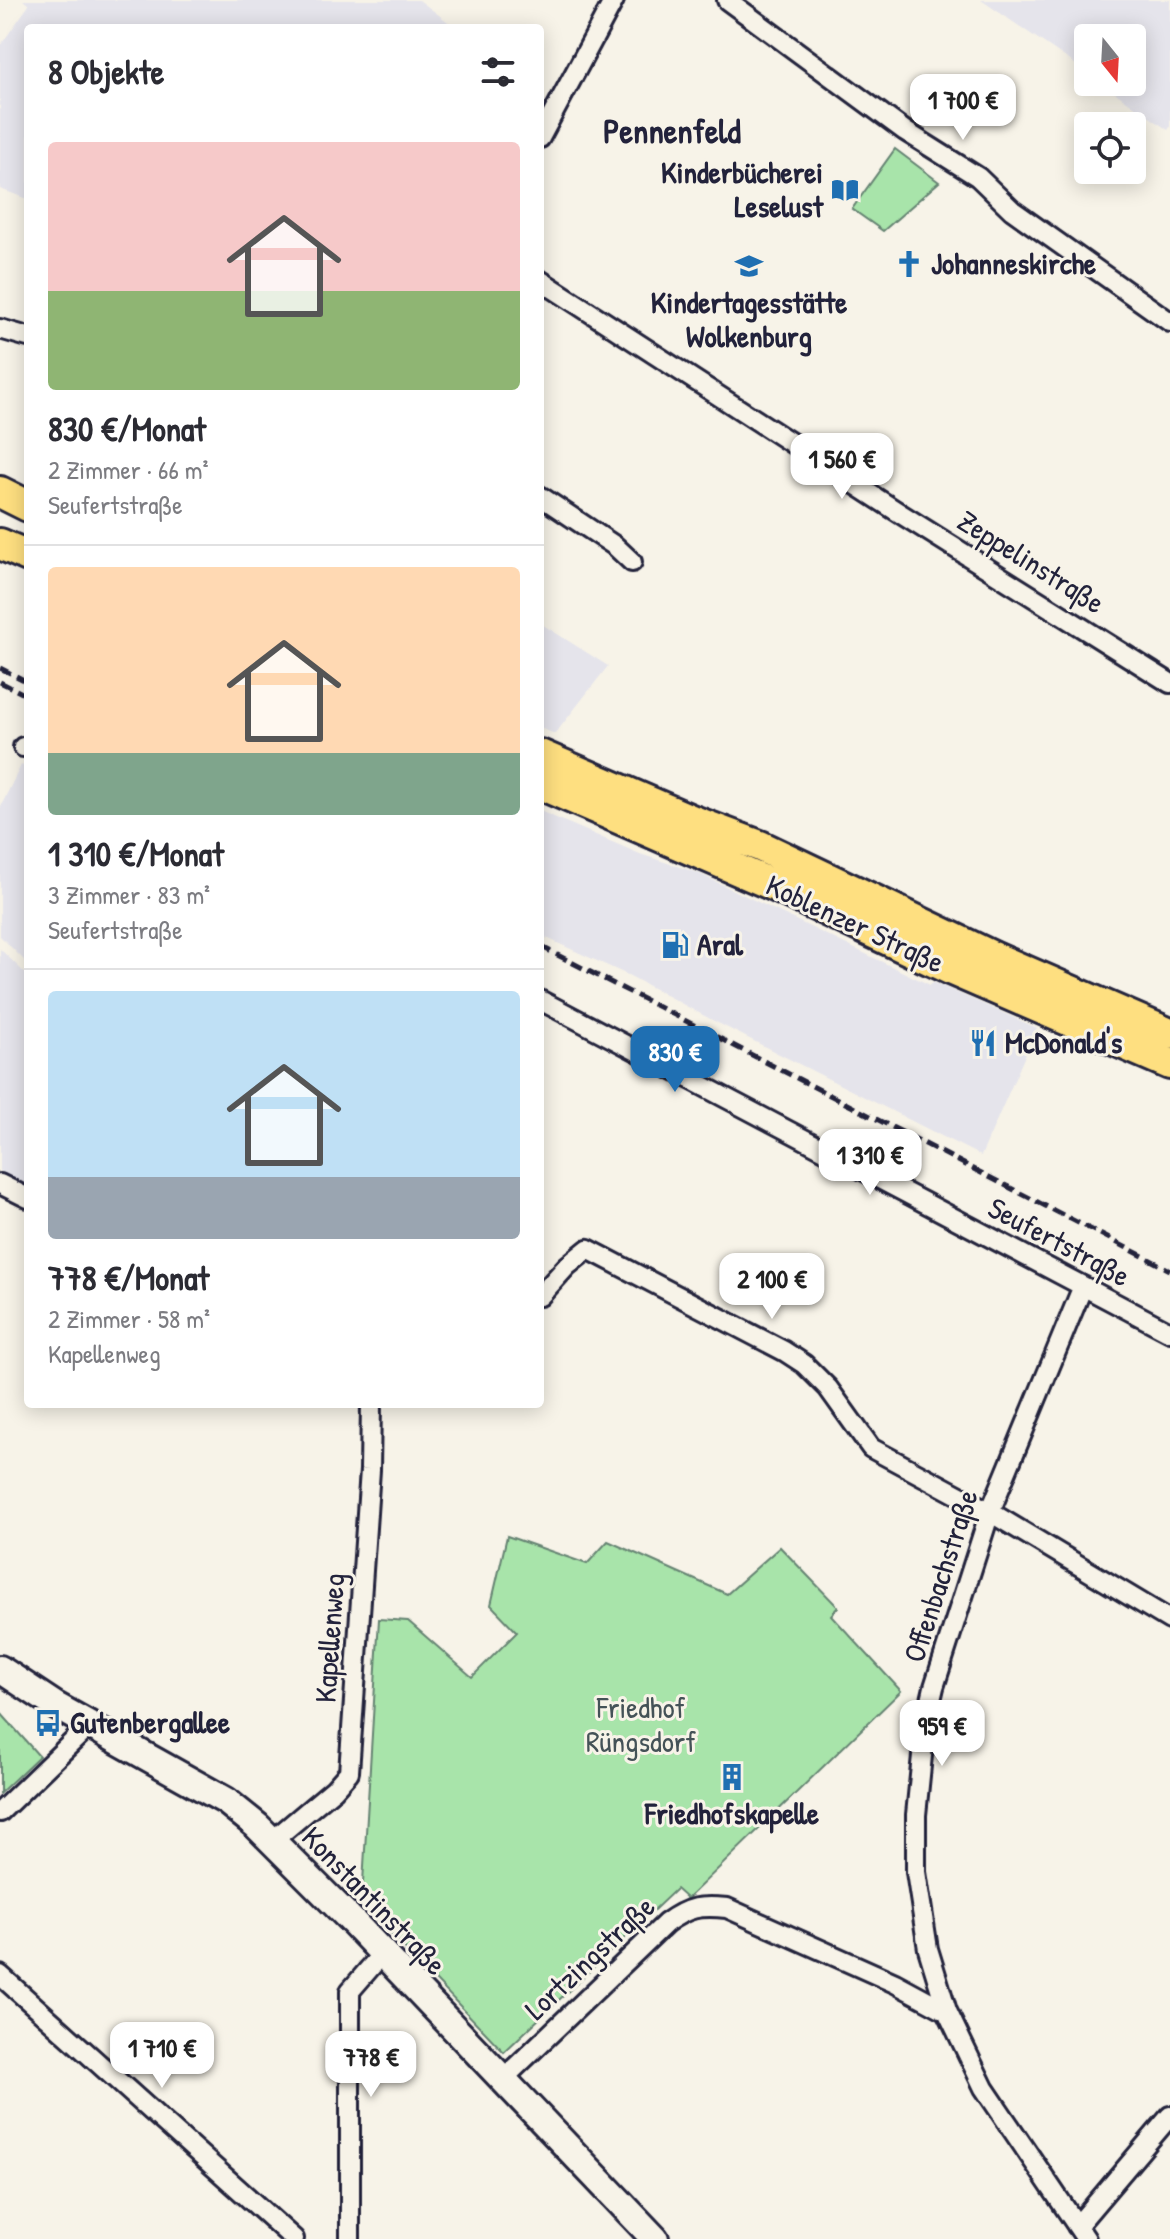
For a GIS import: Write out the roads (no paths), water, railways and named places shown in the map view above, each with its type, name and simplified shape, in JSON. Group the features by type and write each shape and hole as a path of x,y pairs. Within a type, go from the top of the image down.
{"main road":[{"path":"0,492 24,504"},
{"path":"0,510 24,521"},
{"path":"0,544 24,554"},
{"path":"0,561 24,571"},
{"name":"Koblenzer Straße","path":"544,757 760,846 993,957 1170,1034"},
{"name":"Koblenzer Straße","path":"544,786 773,885 952,970 1170,1064"},
{"name":"Konstantinstraße","path":"0,1669 13,1680 90,1725 226,1801 272,1841 655,2239"}],"street":[{"path":"544,131 614,0"},
{"path":"727,0 905,131 978,177 1012,210 1170,322"},
{"name":"Zeppelinstraße","path":"544,283 1170,683"},
{"path":"0,329 24,336"},
{"path":"544,499 615,546 632,562"},
{"name":"Seufertstraße","path":"544,1002 1170,1332"},
{"path":"0,1184 24,1196"},
{"path":"544,1292 588,1249 784,1351 804,1364 828,1388 871,1448 990,1512 1170,1620"},
{"name":"Offenbachstraße","path":"1081,2232 984,2088 947,2011 928,1949 916,1872 916,1815 925,1726 934,1687 990,1512 1083,1286"},
{"name":"Kapellenweg","path":"272,1841 334,1789 349,1772 370,1470 371,1408"},
{"path":"0,1812 90,1725"},
{"name":"Lortzingstraße","path":"502,2080 666,1923 683,1911 705,1906 727,1908 895,1983 947,2011"},
{"path":"350,2239 350,1991 382,1954"},
{"path":"0,1975 294,2239"},
{"path":"1081,2232 1170,2116"}],"railway":[{"path":"0,668 24,680"},
{"path":"0,682 24,694"},
{"path":"544,948 1170,1270"}],"place":[{"name":"Kinderbücherei Leselust","path":"845,190"},
{"name":"Johanneskirche","path":"909,264"},
{"name":"Kindertagesstätte Wolkenburg","path":"749,266"},
{"name":"Aral","path":"675,945"},
{"name":"McDonald's","path":"983,1043"},
{"name":"Gutenbergallee","path":"48,1723"},
{"name":"Friedhofskapelle","path":"732,1777"}],"district":[{"name":"Pennenfeld","path":"672,131"}],"park label":[{"name":"Friedhof Rüngsdorf","path":"641,1725"}]}
